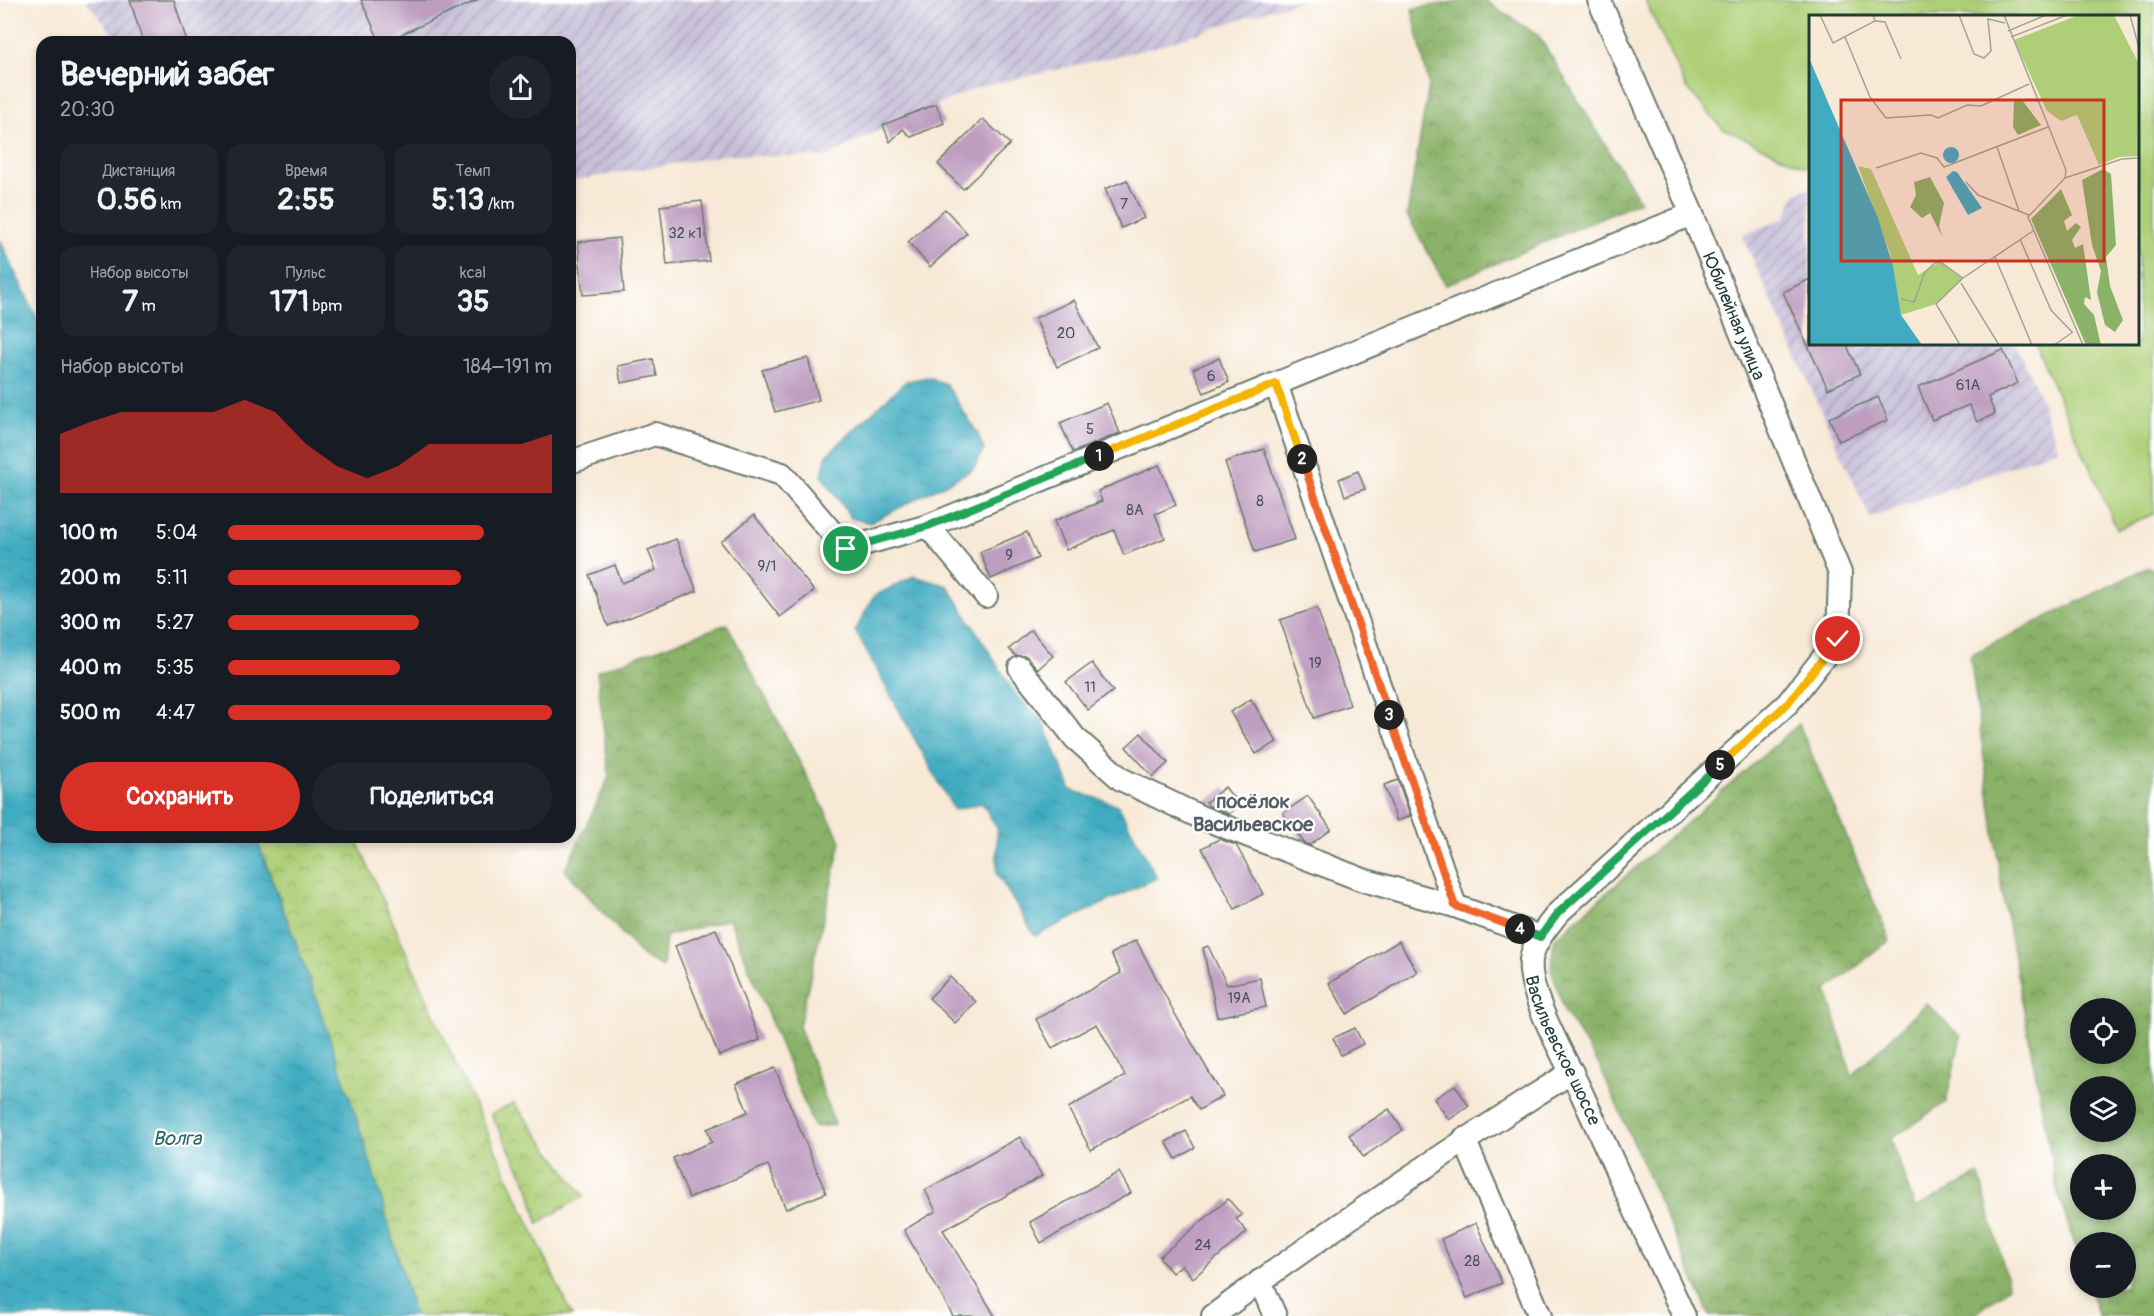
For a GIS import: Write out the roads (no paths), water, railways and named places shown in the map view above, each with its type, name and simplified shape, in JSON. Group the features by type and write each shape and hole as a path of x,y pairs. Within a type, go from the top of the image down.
{"street":[{"name":"Юбилейная улица","path":"1599,0 1692,214 1840,573 1838,639"},
{"path":"576,460 655,434 782,474 846,549 928,526 1692,214"},
{"path":"1276,384 1455,906"},
{"path":"928,526 986,596"},
{"name":"Васильевское шоссе","path":"1684,1316 1543,1014 1534,988 1531,960 1540,937 1558,913 1788,703 1838,639"},
{"path":"1020,668 1075,738 1122,779 1200,817 1363,880 1455,906 1540,937"},
{"path":"1213,1316 1464,1139 1572,1072"},
{"path":"1464,1139 1540,1316"},
{"path":"1260,1281 1275,1316"}],"water":[{"name":"Волга","path":"0,240 36,316 36,843 258,843 320,1008 349,1095 390,1227 414,1316 0,1316"},
{"path":"928,377 946,384 978,434 984,450 972,470 870,523 851,518 822,476 826,456 906,381"},
{"path":"914,576 948,586 1016,695 1043,721 1071,790 1118,805 1157,878 1035,936 997,874 997,828 982,803 954,810 855,631 874,596"}],"district":[{"name":"посёлок Васильевское","path":"1253,812"}]}
